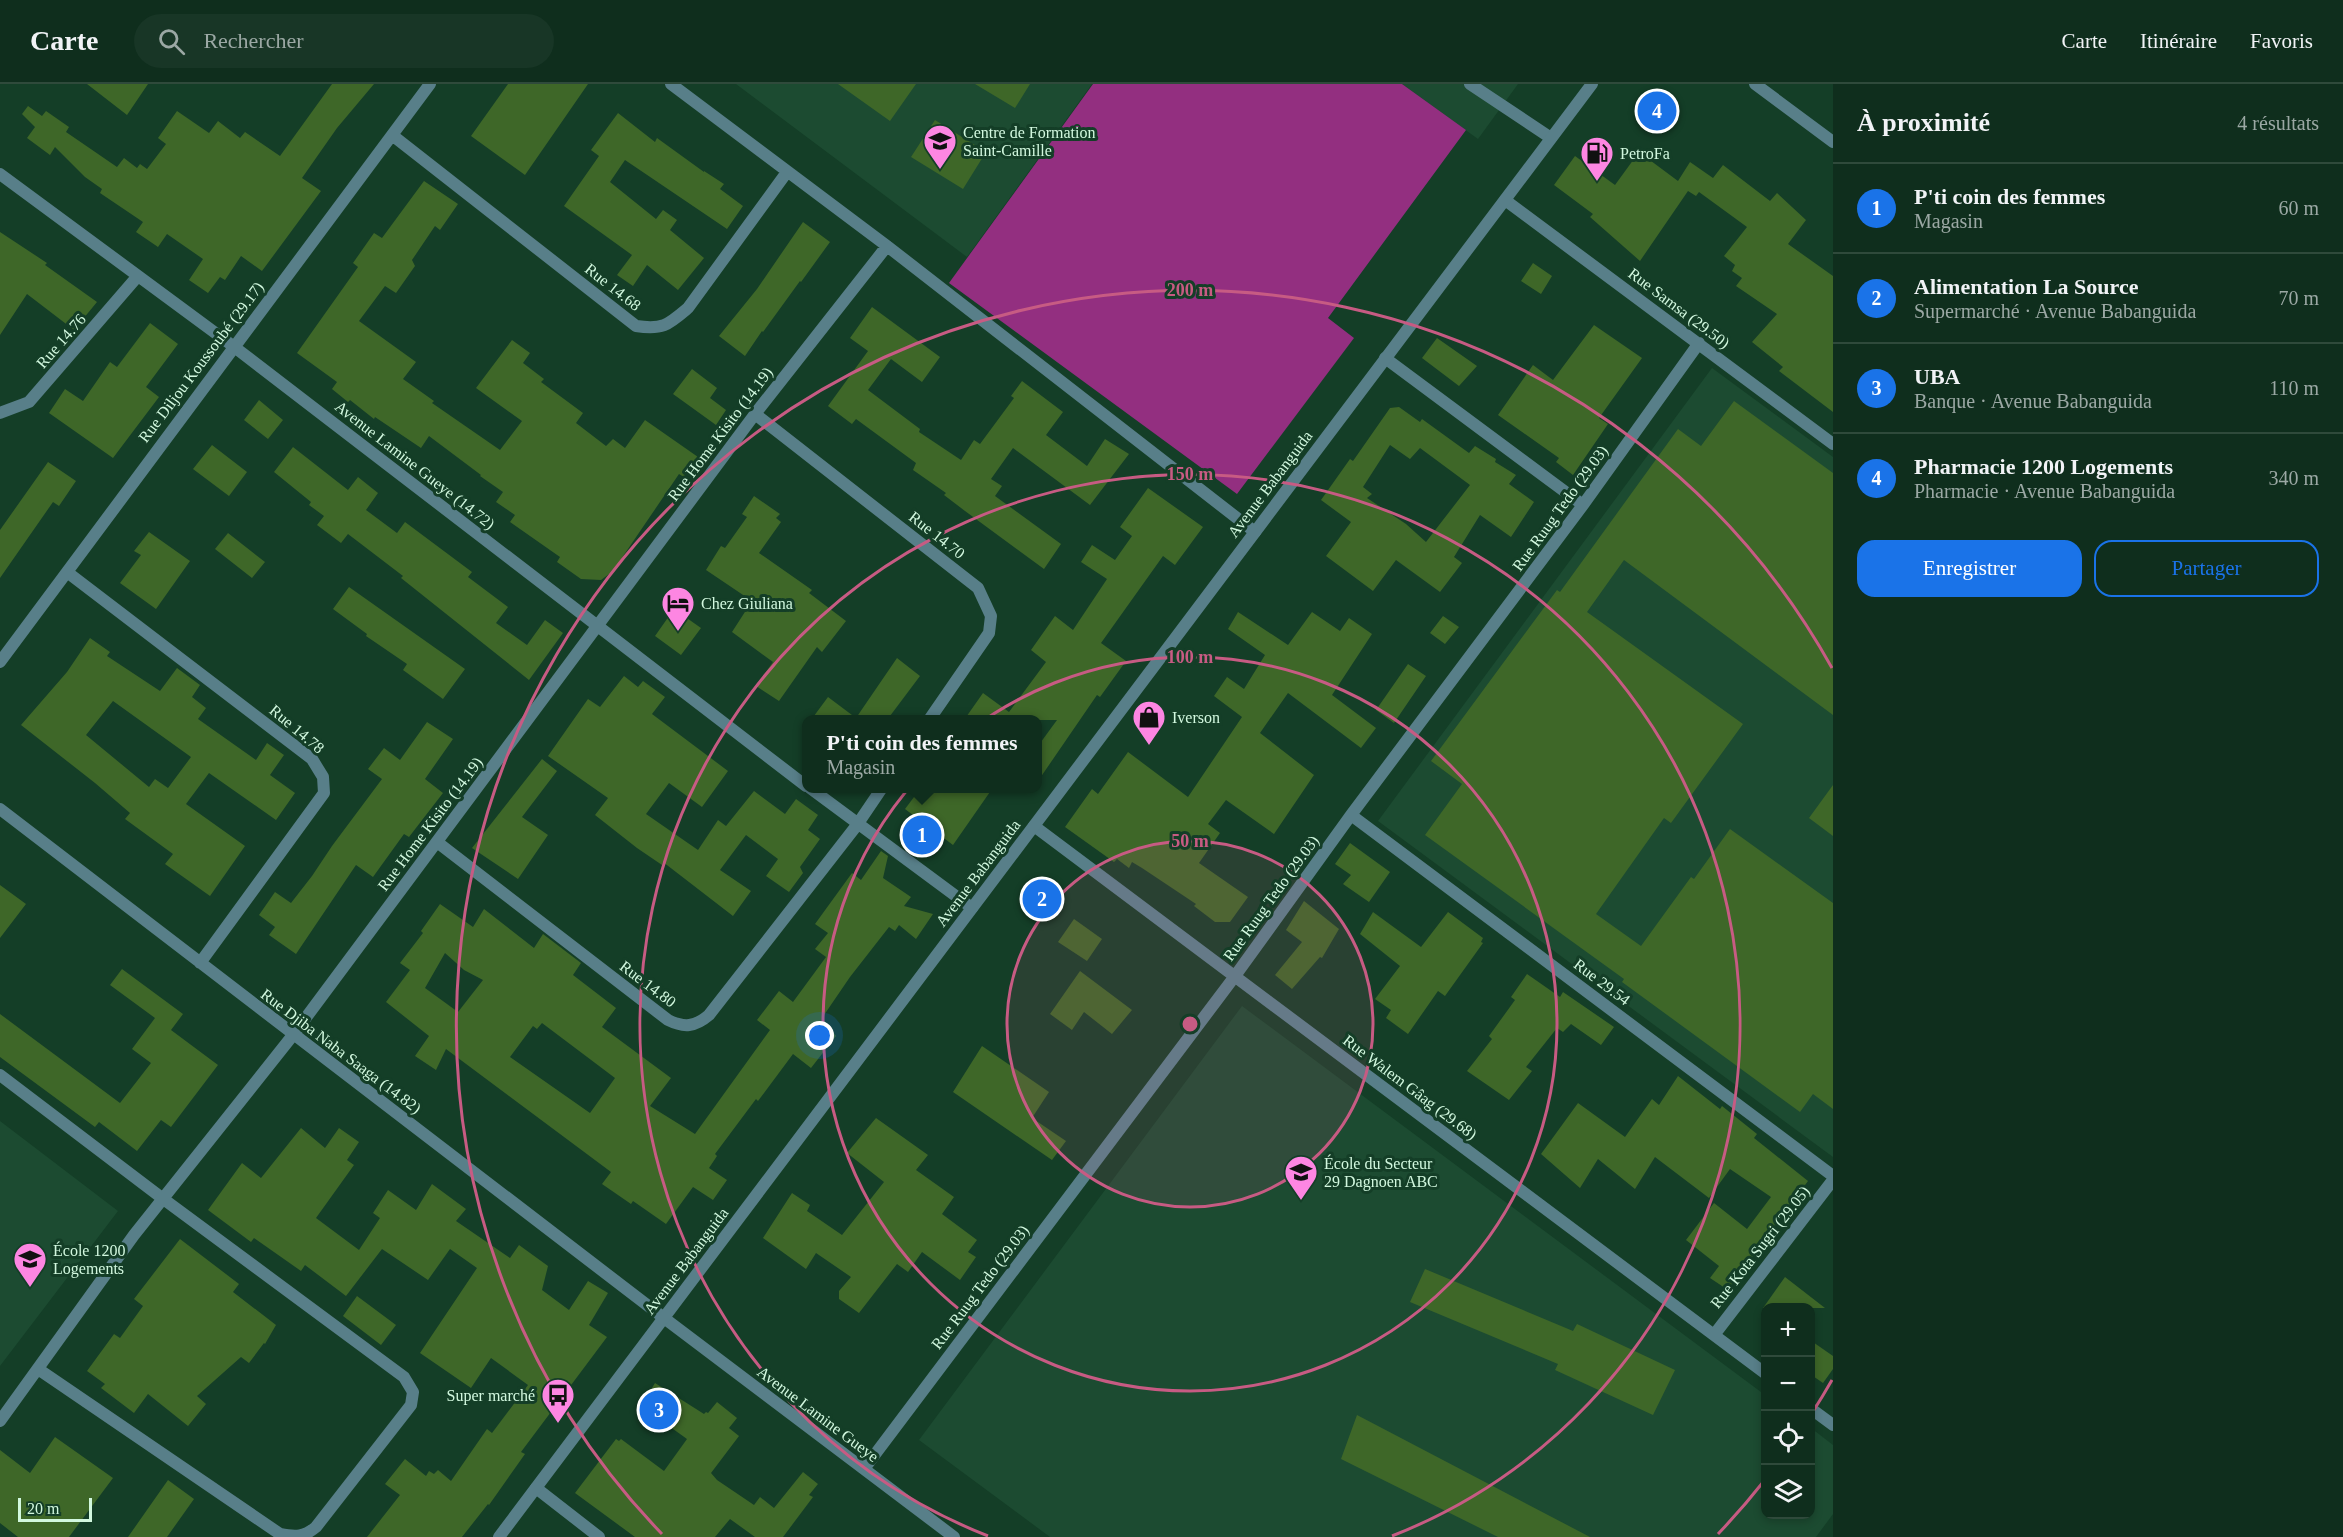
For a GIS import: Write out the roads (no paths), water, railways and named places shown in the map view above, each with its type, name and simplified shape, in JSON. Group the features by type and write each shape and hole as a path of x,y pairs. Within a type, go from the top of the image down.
{"street":[{"name":"Rue Diljou Koussoubé (29.17)","path":"0,662 430,84"},
{"path":"671,84 887,246 1255,532"},
{"path":"1470,84 1551,138"},
{"name":"Avenue Babanguida","path":"499,1537 1592,84"},
{"path":"1755,84 1833,142"},
{"name":"Rue 14.68","path":"392,135 636,326 656,329 672,321 688,308 787,172"},
{"name":"Avenue Lamine Gueye (14.72)","path":"0,174 137,278 233,346 802,782"},
{"name":"Rue Samsa (29.50)","path":"1505,200 1833,444"},
{"name":"Rue Home Kisito (14.19)","path":"0,1421 134,1235 293,1035 755,414 887,246"},
{"name":"Rue 14.76","path":"0,412 29,402 137,278"},
{"name":"Rue Ruug Tedo (29.03)","path":"864,1469 1235,976 1351,815 1583,505 1699,343"},
{"path":"1385,358 1583,505"},
{"name":"Rue 14.70","path":"755,414 978,588 991,616 989,633 932,715"},
{"name":"Rue 14.78","path":"67,572 312,759 323,777 324,793 200,963"},
{"name":"Avenue Lamine Gueye (14.72)","path":"816,793 972,908"},
{"path":"857,825 879,793"},
{"name":"Rue Djiba Naba Saaga (14.82)","path":"0,808 664,1318"},
{"name":"Rue 29.54","path":"1351,815 1833,1178"},
{"name":"Rue 14.80","path":"437,843 668,1020 679,1026 690,1026 700,1023 709,1015 857,825"},
{"name":"Rue Walem Gâag (29.68)","path":"1034,826 1761,1370"},
{"path":"0,1075 404,1377 413,1392 411,1405 316,1527 305,1536 291,1537 280,1534 38,1369"},
{"name":"Rue Kota Sugri (29.05)","path":"1714,1335 1833,1178"},
{"name":"Avenue Lamine Gueye","path":"664,1318 954,1537"},
{"path":"1814,1411 1833,1425"},
{"path":"536,1488 599,1537"}],"place":[{"name":"Pharmacie 1200 Logements","path":"1657,111"},
{"name":"Centre de Formation Saint-Camille","path":"940,170"},
{"name":"PetroFa","path":"1597,182"},
{"name":"Chez Giuliana","path":"678,632"},
{"name":"Iverson","path":"1149,746"},
{"name":"P'ti coin des femmes","path":"922,835"},
{"name":"Alimentation La Source","path":"1042,899"},
{"name":"École du Secteur 29 Dagnoen ABC","path":"1301,1201"},
{"name":"École 1200 Logements","path":"30,1288"},
{"name":"UBA","path":"659,1410"},
{"name":"Super marché","path":"558,1424"}]}
